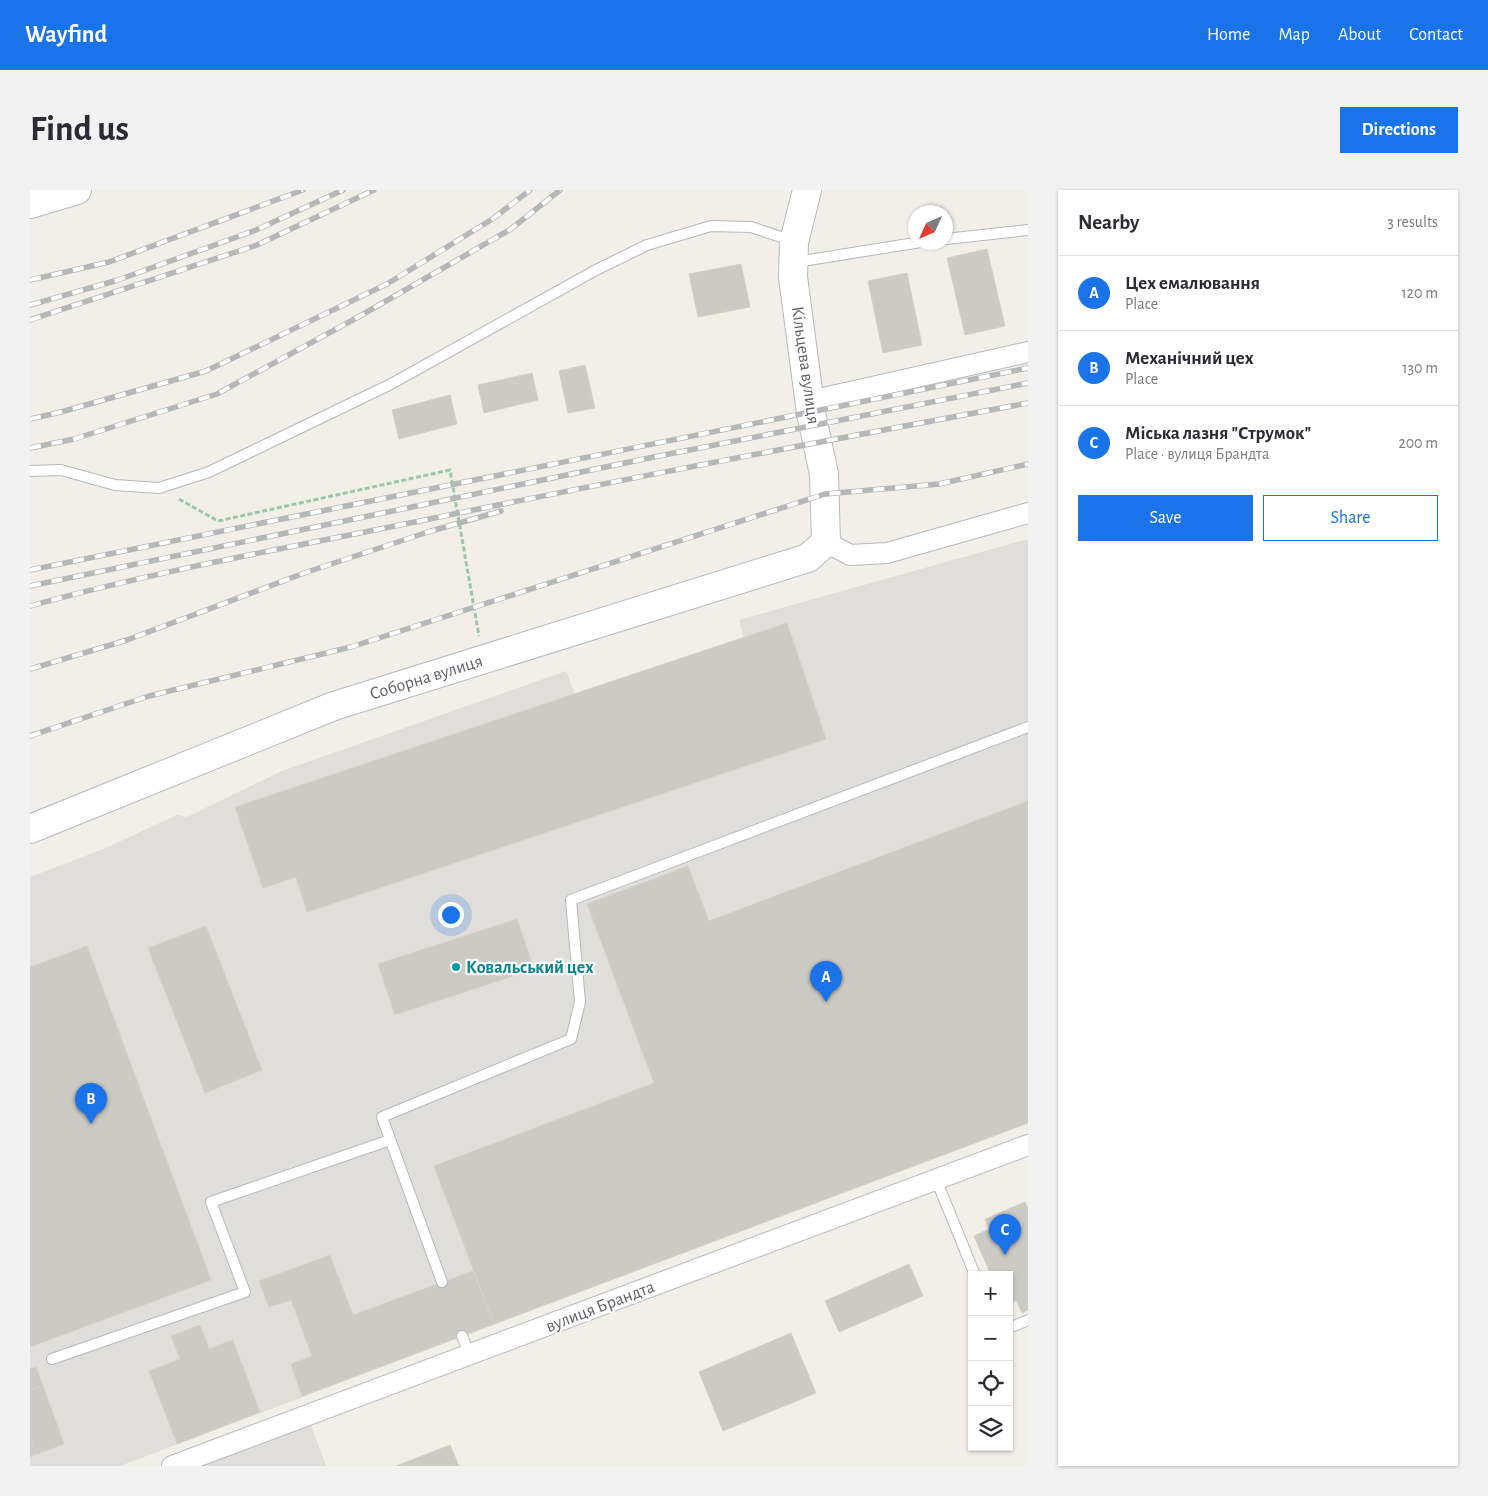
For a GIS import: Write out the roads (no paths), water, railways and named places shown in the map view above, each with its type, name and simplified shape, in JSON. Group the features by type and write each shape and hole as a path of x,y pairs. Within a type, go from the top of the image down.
{"main road":[{"path":"30,204 77,190"},
{"name":"Кільцева вулиця","path":"807,190 794,252 793,277 810,401 824,474 826,542"},
{"name":"Соборна вулиця","path":"30,829 334,706 808,558 826,542"}],"street":[{"path":"810,401 1028,352"},
{"path":"826,542 850,555 886,553 1028,513"},
{"name":"вулиця Брандта","path":"172,1466 1028,1145"}],"lane":[{"path":"30,471 61,470 115,485 159,488 209,472 391,384 596,270 647,245 711,226 751,226 794,252 908,243"},
{"path":"953,238 1028,230"},
{"path":"442,1282 382,1117 571,1039 580,1002 571,900 1028,727"},
{"path":"52,1359 245,1292 211,1202 390,1140"},
{"path":"936,1180 974,1271"},
{"path":"1013,1326 1028,1320"},
{"path":"462,1336 470,1355"}],"railway":[{"path":"30,280 109,262 303,190"},
{"path":"30,305 118,280 256,230 343,190"},
{"path":"30,320 257,245 374,190"},
{"path":"30,419 206,371 387,284 494,218 530,190"},
{"path":"30,448 74,439 217,394 360,316 511,229 560,190"},
{"path":"30,570 1028,368"},
{"path":"30,586 649,458 1028,383"},
{"path":"30,606 78,593 270,551 798,446 1028,403"},
{"path":"30,736 149,696 351,647 825,494 939,484 1028,464"},
{"path":"30,669 127,640 307,572 428,532 501,511"}],"place":[{"name":"Ковальський цех","path":"456,967"},
{"name":"Цех емалювання","path":"826,1002"},
{"name":"Механічний цех","path":"91,1124"},
{"name":"Міська лазня \"Струмок\"","path":"1005,1255"}]}
